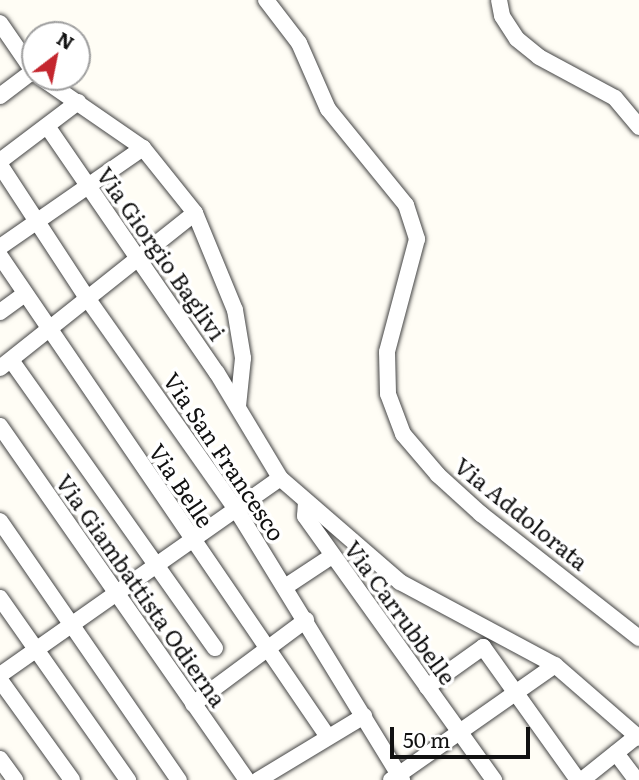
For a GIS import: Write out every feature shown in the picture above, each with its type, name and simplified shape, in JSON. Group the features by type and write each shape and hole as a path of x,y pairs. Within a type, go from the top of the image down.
{"street":[{"name":"Via Addolorata","path":"266,0 299,43 328,109 406,205 418,239 387,352 388,394 403,434 438,475 481,513 639,638"},
{"path":"499,0 502,16 517,39 539,57 615,97 639,127"},
{"path":"1,27 21,54"},
{"path":"0,96 21,83"},
{"path":"62,91 143,148 195,213 235,310 243,358 238,406"},
{"path":"0,163 78,102"},
{"name":"Via Giorgio Baglivi","path":"47,125 238,406 281,478 400,582 555,665 638,737"},
{"path":"0,247 143,148"},
{"name":"Via San Francesco","path":"0,163 87,298 236,509 364,716 397,778"},
{"path":"195,213 6,364 215,648"},
{"name":"Via Belle","path":"0,257 328,737"},
{"path":"0,312 25,294"},
{"name":"Via Giambattista Odierna","path":"0,426 247,780"},
{"path":"72,780 0,678 191,539 281,478"},
{"name":"Via Carrubbelle","path":"306,502 305,516 332,556 494,780"},
{"path":"0,521 70,626 179,780"},
{"path":"285,587 332,556"},
{"path":"0,598 128,780"},
{"path":"193,704 306,620"},
{"path":"427,687 483,648 580,780 638,737"},
{"path":"397,778 555,665"},
{"path":"258,780 364,716"},
{"path":"616,753 636,780"},
{"path":"0,759 15,780"}]}
